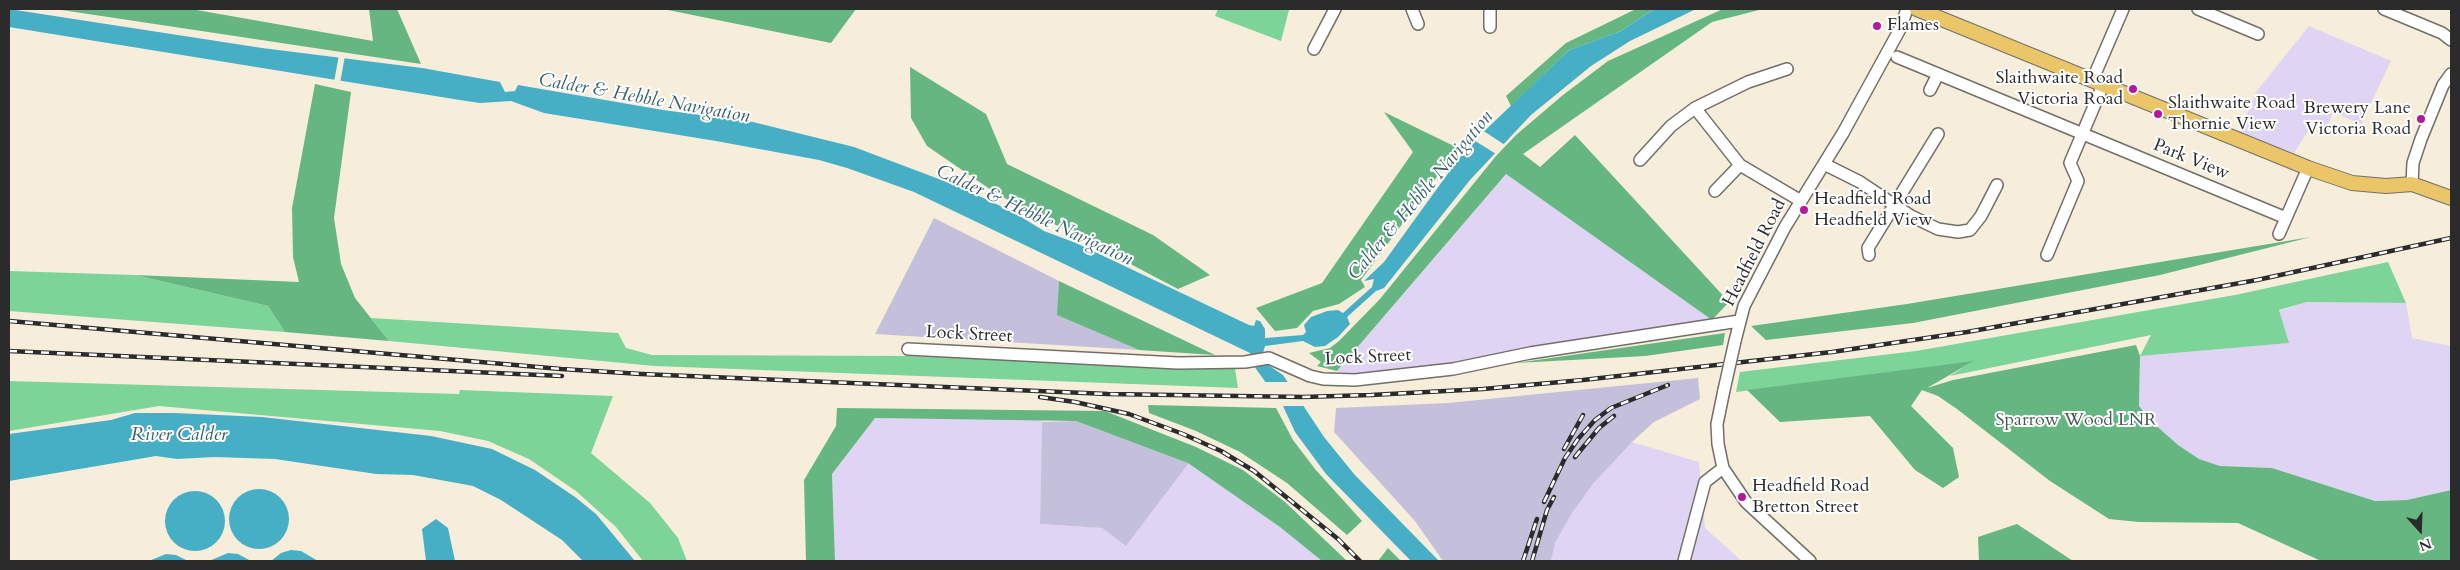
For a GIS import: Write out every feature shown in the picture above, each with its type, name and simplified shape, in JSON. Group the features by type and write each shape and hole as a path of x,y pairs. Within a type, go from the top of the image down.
{"main road":[{"path":"1917,9 2308,168 2352,183 2386,186 2412,184 2451,198"}],"street":[{"path":"1314,49 1335,9"},
{"path":"1412,9 1418,24"},
{"path":"1490,9 1490,27"},
{"name":"Headfield Road","path":"1810,561 1746,502 1723,468 1718,444 1717,424 1744,306 1895,37 1907,9"},
{"path":"2047,255 2078,181 2070,163 2082,134 2097,83 2123,9"},
{"path":"2198,9 2258,34"},
{"path":"2384,9 2442,33 2451,40"},
{"name":"Park View","path":"1897,57 2286,218"},
{"path":"1640,160 1671,126 1695,108 1748,82 1787,69"},
{"path":"1930,90 1938,74"},
{"path":"2412,184 2413,163 2421,139 2443,85 2451,74"},
{"path":"1695,108 1740,164 1802,201"},
{"path":"1869,255 1868,248 1938,134"},
{"path":"1715,191 1740,164"},
{"path":"1824,164 1860,182 1911,216 1938,229 1958,232 1970,230 1981,216 1997,185"},
{"path":"2279,234 2308,168"},
{"name":"Lock Street","path":"908,349 1178,363 1245,362 1270,358 1323,380 1356,380 1453,369 1530,353 1740,321"},
{"path":"1684,561 1705,482 1723,468"}],"shaded area":[{"path":"2309,26 2391,61 2361,124 2333,112 2327,127 2314,122 2294,153 2239,134 2256,92"},
{"path":"1506,174 1712,320 1427,369 1346,375 1337,371"},
{"path":"934,218 1059,281 1058,315 1139,350 875,334"},
{"path":"2307,302 2406,303 2412,338 2451,346 2451,490 2407,500 2375,501 2272,468 2220,466 2199,459 2178,445 2151,421 2139,406 2140,356 2288,343 2279,311"},
{"path":"1698,378 1700,399 1654,422 1632,442 1593,484 1572,513 1555,543 1551,561 1443,561 1415,521 1334,432 1336,408 1448,403"},
{"path":"875,418 1042,420 1040,524 1102,528 1126,546 1189,463 1280,527 1322,561 835,561 832,474"},
{"path":"1076,421 1189,463 1126,546 1102,528 1040,524 1042,422"},
{"path":"1632,442 1699,462 1705,528 1742,561 1551,561 1555,543 1572,513 1593,484"}],"green space":[{"path":"55,9 191,9 373,41 369,9 397,9 421,64"},
{"path":"663,9 856,9 831,43"},
{"path":"1218,9 1289,10 1281,41 1215,16"},
{"path":"1636,9 1654,9 1621,31 1569,50 1511,106 1506,96 1566,43"},
{"path":"1723,9 1763,9 1712,22 1523,154 1540,167 1575,135 1729,302 1712,320 1506,174 1337,371 1317,366 1321,362 1309,353 1330,348 1380,299 1496,156 1516,135 1563,95 1608,61"},
{"path":"910,67 986,114 1007,164 1153,235 1210,275 1178,289 997,194 927,146 911,118"},
{"path":"315,84 351,92 334,218 341,264 355,298 389,341 285,332 268,306 135,275 299,282 293,257 292,208"},
{"path":"1384,112 1458,148 1361,280 1365,287 1339,304 1313,311 1297,328 1275,331 1256,308 1322,283 1413,152"},
{"path":"2311,237 2160,275 1913,323 1766,340 1751,326 1907,304"},
{"path":"2388,262 2406,303 2307,302 2279,310 2289,343 2140,356 2151,335 1950,376 1972,362 1736,392 1740,372 1916,351 2235,295"},
{"path":"9,271 135,275 268,306 285,332 9,311"},
{"path":"1059,281 1215,355 1139,350 1057,315"},
{"path":"371,318 618,333 626,348 652,355 909,356 1235,369 1238,388 655,366 389,341"},
{"path":"1725,333 1723,345 1645,356 1516,363"},
{"name":"Sparrow Wood LNR","path":"2136,345 2140,356 2139,406 2151,421 2178,445 2199,459 2220,466 2272,468 2375,501 2407,500 2451,490 2451,561 2321,561 2238,523 2139,522 2109,519 2050,481 1957,409 1938,396 1922,390 1911,406 1953,448 1959,477 1943,488 1915,470 1870,416 1780,422 1747,390 1974,361 1927,388 1953,380"},
{"path":"9,381 459,394 460,390 613,396 591,453 650,503 678,538 687,561 643,561 616,527 576,491 529,459 488,441 440,431 159,406 9,431"},
{"path":"1148,405 1276,408 1293,440 1315,469 1362,521 1347,535 1287,483 1240,452 1196,431 1149,413"},
{"path":"837,408 1105,411 1196,447 1243,470 1285,502 1347,561 1322,561 1280,527 1188,463 1076,421 875,418 832,474 835,561 806,561 804,480 836,426"},
{"path":"2017,524 2073,561 1979,561 1978,537"},
{"path":"1388,548 1401,561 1378,561"}],"water":[{"path":"9,9 262,48 422,68 500,82 505,92 515,91 518,85 663,110 753,122 854,147 960,187 1013,212 1044,231 1076,243 1249,325 1254,326 1256,320 1260,321 1265,329 1265,338 1303,335 1306,332 1304,325 1311,317 1327,311 1338,310 1343,313 1372,287 1374,279 1364,281 1384,262 1457,161 1474,141 1569,50 1621,31 1654,9 1696,9 1630,41 1591,66 1531,115 1470,180 1384,288 1376,291 1347,317 1350,324 1338,337 1325,346 1315,347 1303,341 1265,346 1263,353 1265,363 1283,375 1324,437 1354,474 1439,561 1411,561 1326,474 1295,432 1283,406 1256,369 1250,353 914,192 819,160 544,113 511,101 480,103 466,101 9,27"},
{"name":"River Calder","path":"135,413 262,417 431,436 492,449 535,470 575,497 596,514 635,561 583,561 562,540 501,500 473,486 413,475 376,474 275,459 214,457 177,459 156,456 9,481 9,434 111,420"},
{"path":"259,489 276,494 284,502 289,519 284,536 276,544 259,549 242,544 234,536 229,519 234,502 242,494"},
{"path":"195,491 212,496 220,504 225,521 220,538 212,546 195,551 178,546 170,538 165,521 170,504 178,496"},
{"path":"436,519 448,528 455,561 426,561 422,529"},
{"path":"291,550 301,551 318,561 271,561 281,553"},
{"path":"228,553 238,554 251,561 209,561"},
{"path":"166,554 176,555 188,561 149,561"}],"pier":[{"path":"339,55 345,56 340,83 334,82"},
{"path":"1482,130 1505,145 1496,154 1472,139"},
{"path":"1263,382 1291,382 1305,406 1280,406"}],"railway":[{"path":"9,321 561,369 641,374 1108,394 1303,397 1371,395 1483,389 1583,380 1832,352 1967,332 2257,280 2451,238"},
{"path":"9,351 562,376"},
{"path":"1544,502 1565,458 1578,439 1595,420 1611,408 1668,385"},
{"path":"1040,397 1075,402 1129,414 1183,434 1221,451 1254,471 1338,539 1360,561"},
{"path":"1564,449 1583,415"},
{"path":"1575,457 1599,428 1614,416"},
{"path":"1532,561 1547,510 1554,497"},
{"path":"1523,561 1537,519"}],"place":[{"name":"Flames","path":"1877,26"},
{"name":"Slaithwaite Road Victoria Road","path":"2133,89"},
{"name":"Slaithwaite Road Thornie View","path":"2158,114"},
{"name":"Brewery Lane Victoria Road","path":"2421,119"},
{"name":"Headfield Road Headfield View","path":"1804,210"},
{"name":"Headfield Road Bretton Street","path":"1742,497"}],"water label":[{"name":"Calder & Hebble Navigation","path":"644,99"},
{"name":"Calder & Hebble Navigation","path":"1421,196"},
{"name":"Calder & Hebble Navigation","path":"1034,216"}]}
